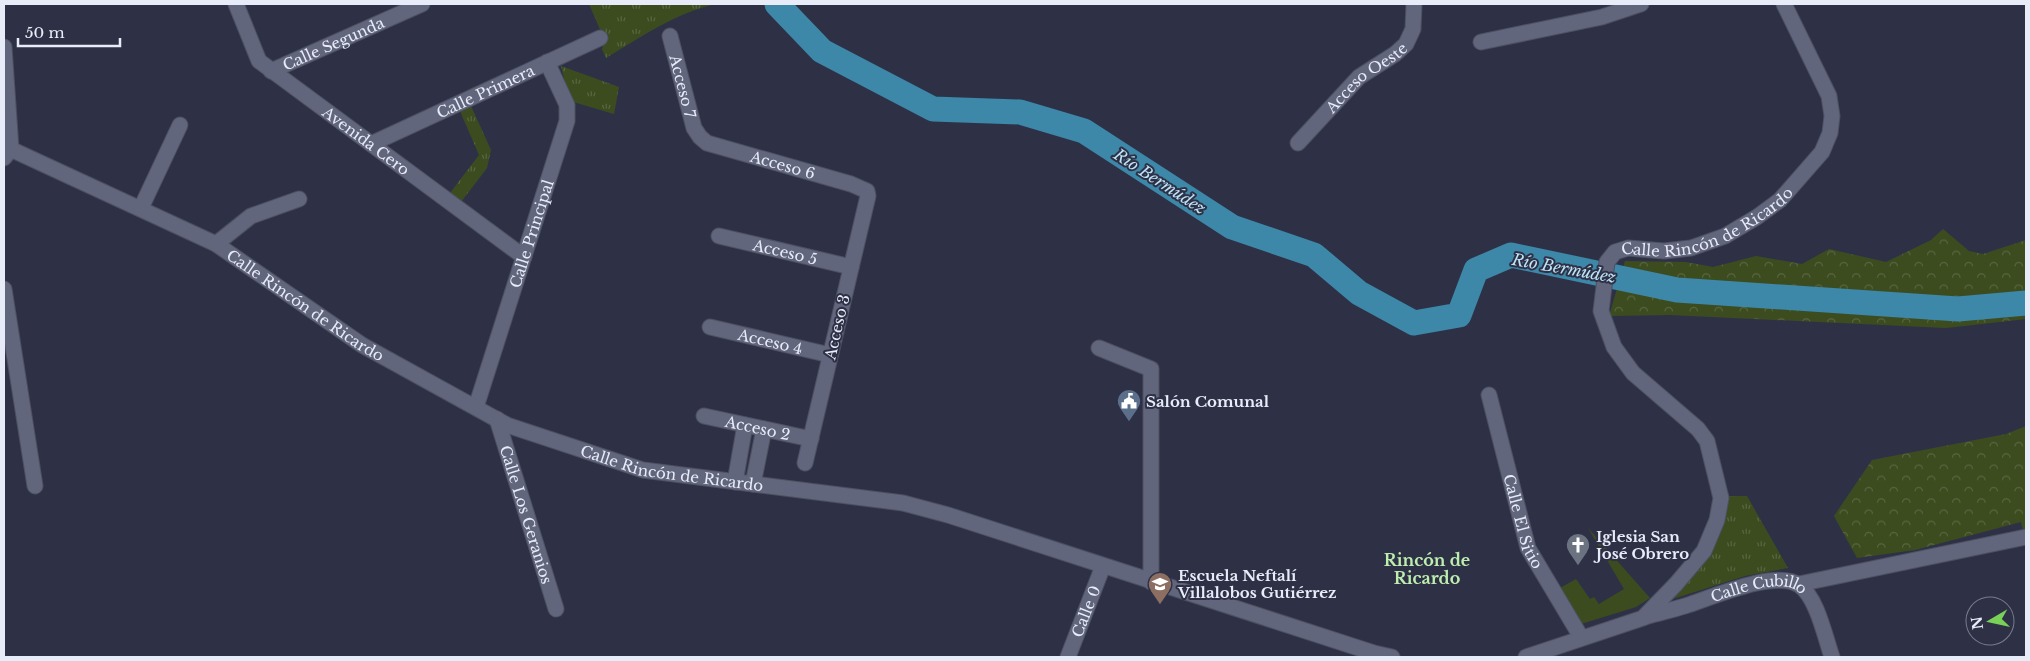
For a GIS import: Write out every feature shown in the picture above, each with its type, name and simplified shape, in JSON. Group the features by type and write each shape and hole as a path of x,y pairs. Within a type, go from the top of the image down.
{"street":[{"name":"Avenida Cero","path":"236,4 259,61 524,257"},
{"name":"Calle Segunda","path":"271,71 422,4"},
{"name":"Acceso Oeste","path":"1298,143 1359,78 1395,54 1406,44 1413,29 1414,4"},
{"path":"1481,42 1602,17 1641,4"},
{"name":"Calle Rincón de Ricardo","path":"1526,657 1581,637 1643,618 1676,584 1704,551 1717,520 1721,498 1707,441 1698,429 1633,373 1614,347 1601,311 1607,262 1615,252 1628,248 1664,251 1691,248 1725,236 1757,217 1780,200 1822,152 1830,133 1832,116 1829,96 1784,4"},
{"name":"Acceso 7","path":"670,36 694,128 700,137"},
{"name":"Calle Primera","path":"371,144 600,38"},
{"path":"4,47 6,151"},
{"name":"Calle Principal","path":"476,407 567,121 567,105 547,62"},
{"path":"141,208 180,125"},
{"name":"Acceso 6","path":"700,137 707,143 851,184 866,191"},
{"name":"Calle Rincón de Ricardo","path":"6,151 141,208 216,244 362,345 506,425 643,470 904,502 1374,654 1392,657"},
{"name":"Acceso 3","path":"805,463 868,196 866,191"},
{"path":"216,244 251,216 299,199"},
{"name":"Acceso 5","path":"719,236 851,267"},
{"path":"4,289 35,486"},
{"name":"Acceso 4","path":"710,327 830,355"},
{"path":"1099,348 1151,369 1151,582"},
{"name":"Calle El Sitio","path":"1488,395 1528,548 1581,637"},
{"name":"Acceso 2","path":"704,416 811,439"},
{"name":"Calle Los Geranios","path":"497,419 556,609"},
{"path":"735,482 745,425"},
{"path":"752,484 764,429"},
{"path":"1799,584 2026,537"},
{"name":"Calle 0","path":"1068,657 1103,566"},
{"name":"Calle Cubillo","path":"1643,618 1686,606 1734,588 1786,581 1799,584 1813,602 1832,657"}],"green space":[{"path":"589,4 716,4 686,13 645,34 606,58 602,49 605,41"},
{"path":"561,66 619,87 614,114 570,101"},
{"path":"471,106 491,150 487,168 461,202 450,193 479,155 460,111"},
{"path":"1943,229 1969,251 1983,254 2026,240 2026,319 1946,328 1670,315 1609,316 1625,261 1686,262 1713,267 1756,256 1802,264 1829,249 1886,262 1931,240"},
{"path":"2026,426 2026,541 2021,522 1915,550 1857,558 1834,516 1872,460 2006,434"},
{"path":"1723,496 1747,496 1788,568 1745,576 1663,602 1679,586"},
{"path":"1588,528 1650,598 1636,607 1581,624 1560,588 1576,579 1590,599 1594,597 1599,604 1624,589"}],"waterway":[{"name":"Río Bermúdez","path":"777,4 822,51 933,109 1020,112 1084,131 1232,227 1314,255 1359,293 1414,323 1459,315 1476,270 1511,255 1677,290 1958,309 2026,303"}],"place":[{"name":"Salón Comunal","path":"1129,422"},
{"name":"Iglesia San José Obrero","path":"1578,566"},
{"name":"Escuela Neftalí Villalobos Gutiérrez","path":"1160,605"}],"district":[{"name":"Rincón de Ricardo","path":"1427,569"}]}
